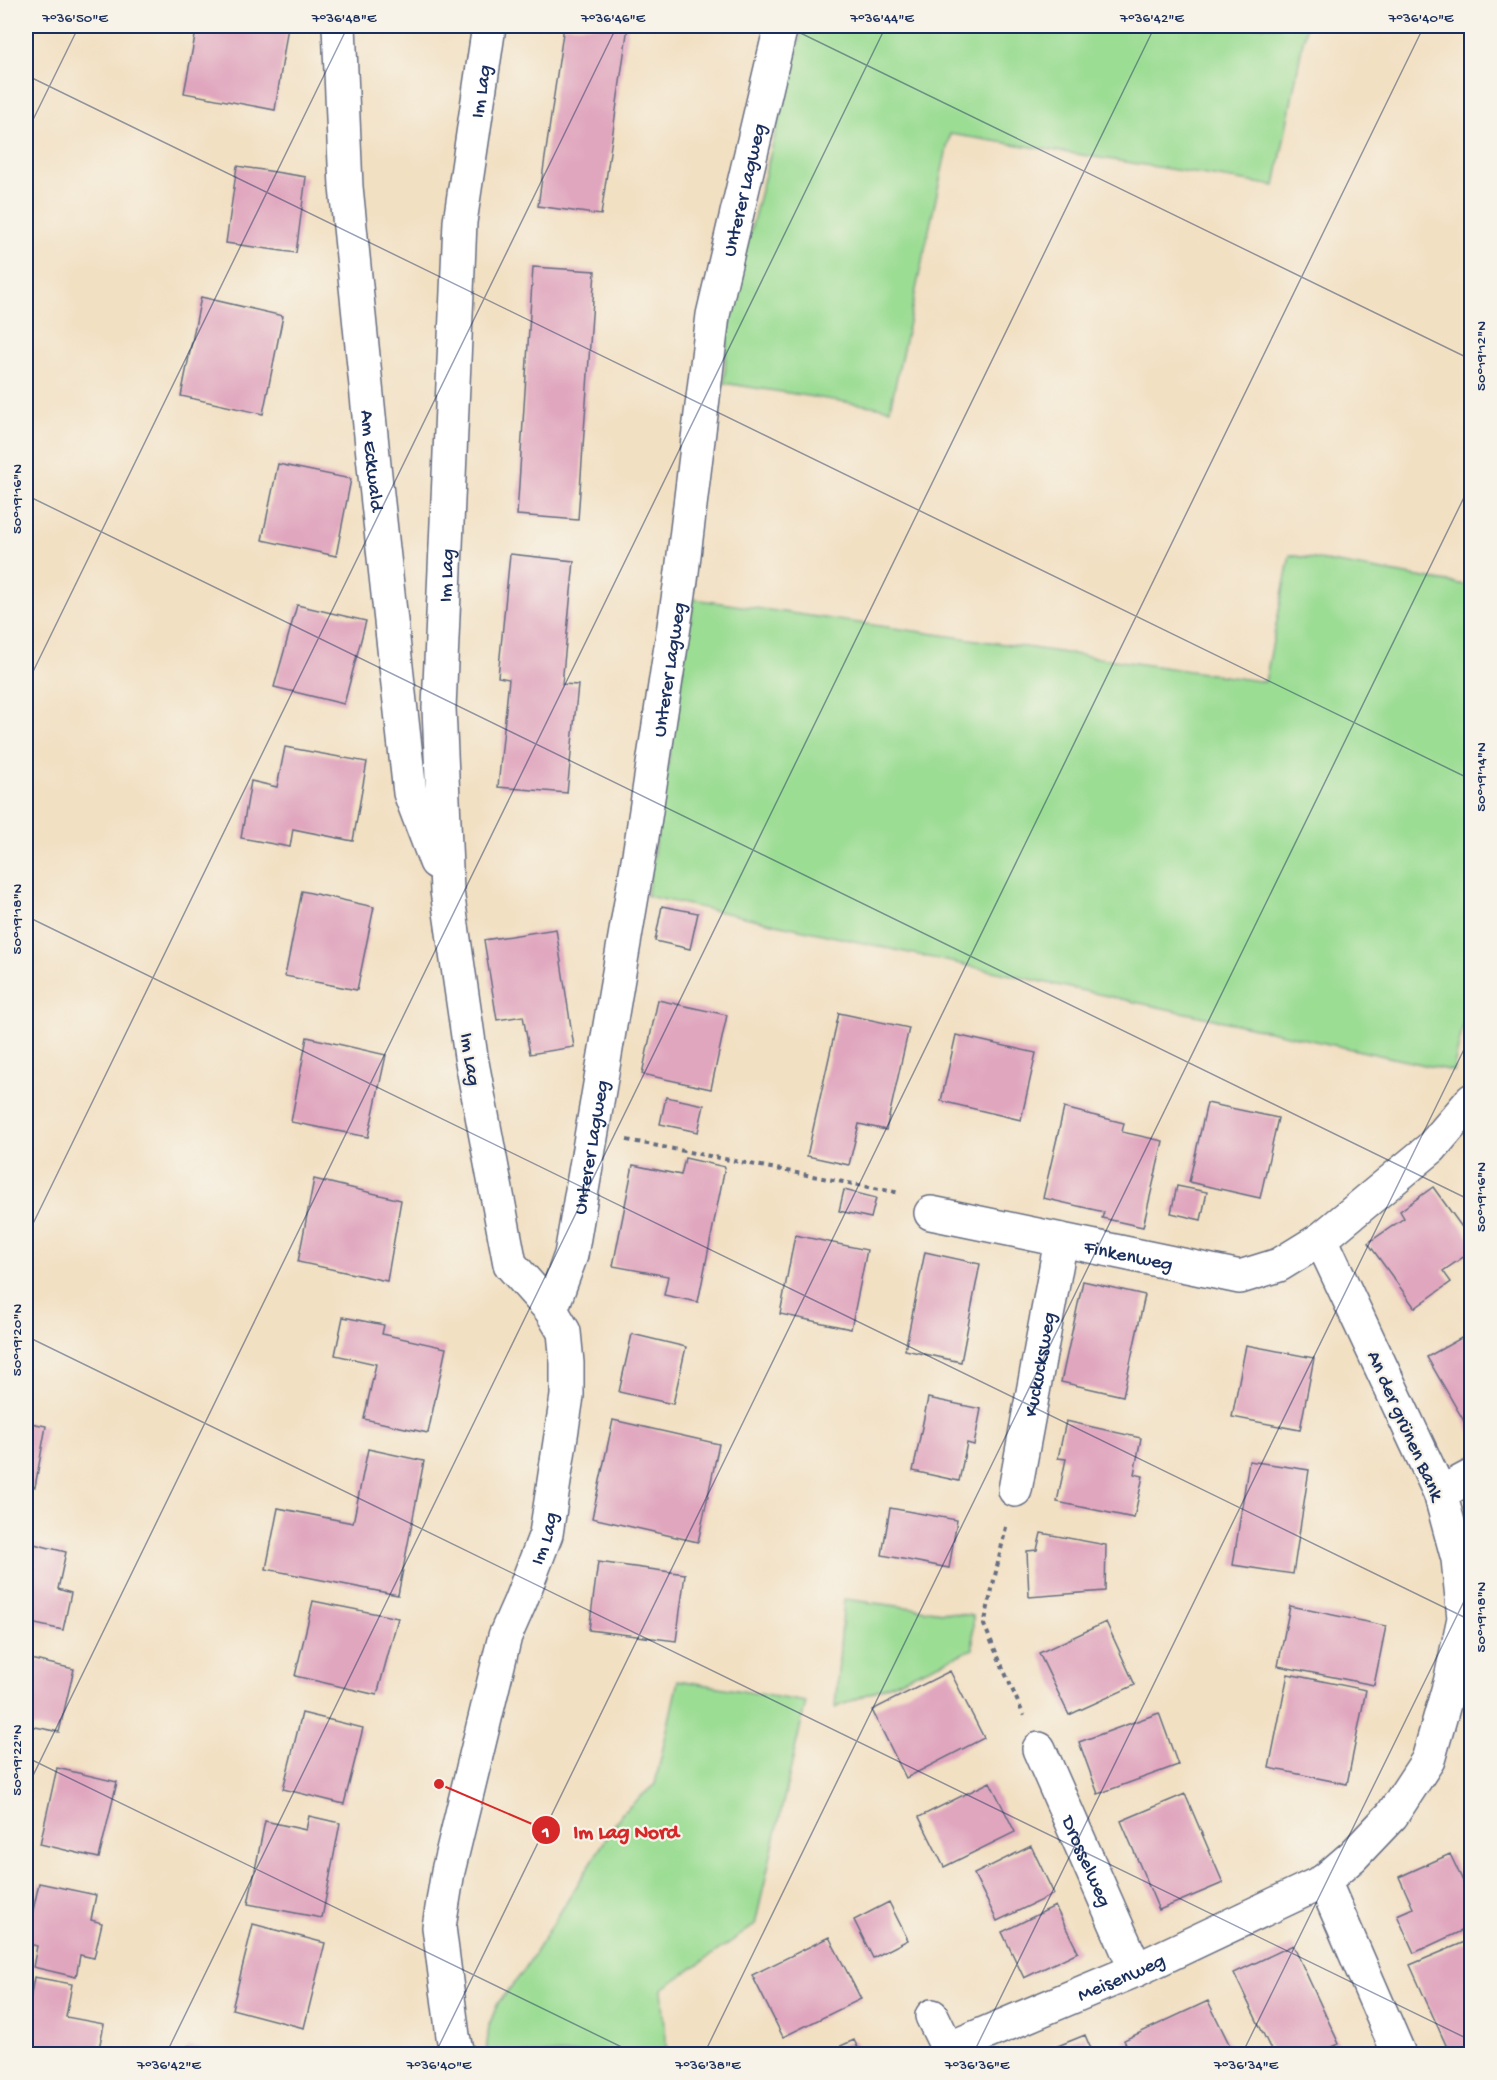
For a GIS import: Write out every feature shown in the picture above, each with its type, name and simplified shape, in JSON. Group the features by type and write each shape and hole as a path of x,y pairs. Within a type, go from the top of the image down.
{"street":[{"name":"Am Eckwald","path":"339,26 346,187 410,793 447,891"},
{"name":"Im Lag","path":"457,2055 439,1927 448,1871 505,1636 546,1534 567,1396 564,1332 551,1310 510,1264 471,1057 447,891 439,708 460,234 489,26"},
{"name":"Unterer Lagweg","path":"551,1310 572,1255 642,837 681,580 713,315 781,26"},
{"path":"1321,1239 1431,1148 1472,1100"},
{"name":"Finkenweg","path":"932,1213 1240,1277 1279,1265 1321,1239"},
{"name":"An der grünen Bank","path":"1321,1239 1440,1493 1458,1559 1464,1618 1450,1683 1428,1760 1392,1815 1353,1856 1324,1881"},
{"name":"Kuckucksweg","path":"1015,1490 1061,1240"},
{"path":"1440,1493 1472,1476"},
{"name":"Drosselweg","path":"1039,1749 1136,1970"},
{"path":"1324,1881 1399,2055"},
{"name":"Meisenweg","path":"932,2016 948,2049 1136,1970 1324,1881"}],"path":[{"path":"630,1141 903,1193 932,1213"},
{"path":"1015,1490 984,1625 1039,1749"}],"green space":[{"path":"803,26 1306,26 1275,186 950,134 890,409 724,383 727,339 740,272"},
{"path":"1290,555 1471,586 1472,985 1453,1071 647,896 694,599 1265,682"},
{"path":"844,1599 973,1616 973,1649 835,1708"},
{"path":"678,1680 806,1702 755,1925 662,1989 667,2054 486,2054 489,2025 498,2003 523,1972 622,1813 655,1784"}],"building":[{"path":"197,26 288,26 275,110 184,93"},
{"path":"564,26 628,26 601,215 538,206"},
{"path":"237,166 306,177 296,253 226,243"},
{"path":"533,267 595,271 578,520 517,515"},
{"path":"201,297 283,316 263,414 181,396"},
{"path":"278,464 351,479 336,556 262,540"},
{"path":"510,554 574,561 562,684 578,685 567,793 498,787 509,679 498,677"},
{"path":"297,605 366,621 344,704 274,687"},
{"path":"285,747 367,762 353,841 293,829 290,847 241,838 251,781 277,787"},
{"path":"302,891 374,907 357,990 285,976"},
{"path":"662,906 698,913 690,949 655,941"},
{"path":"556,929 574,1047 530,1054 523,1016 497,1020 484,940"},
{"path":"658,1000 727,1015 711,1089 642,1074"},
{"path":"839,1013 909,1028 886,1130 859,1124 849,1165 807,1156"},
{"path":"956,1035 1036,1053 1021,1120 941,1101"},
{"path":"307,1037 386,1055 368,1137 291,1122"},
{"path":"666,1097 704,1105 698,1132 660,1124"},
{"path":"1207,1103 1278,1118 1260,1198 1189,1182"},
{"path":"1064,1108 1124,1123 1122,1132 1163,1141 1143,1227 1102,1218 1104,1212 1043,1198"},
{"path":"685,1158 725,1167 698,1302 664,1295 668,1276 613,1266 633,1165 681,1175"},
{"path":"314,1179 401,1200 387,1281 298,1262"},
{"path":"1177,1186 1207,1192 1201,1220 1171,1213"},
{"path":"1433,1187 1472,1241 1472,1251 1443,1271 1451,1282 1415,1308 1368,1243 1404,1218 1400,1211"},
{"path":"844,1190 876,1198 871,1218 839,1211"},
{"path":"795,1235 867,1250 851,1329 780,1314"},
{"path":"925,1252 980,1264 961,1362 905,1350"},
{"path":"1083,1281 1145,1295 1123,1396 1061,1382"},
{"path":"343,1317 384,1325 382,1334 446,1348 428,1433 364,1419 376,1364 335,1355"},
{"path":"1472,1332 1472,1435 1427,1357"},
{"path":"632,1334 686,1347 673,1404 619,1392"},
{"path":"1246,1345 1314,1358 1300,1430 1232,1417"},
{"path":"928,1398 981,1409 974,1445 967,1443 959,1481 913,1471"},
{"path":"613,1420 719,1444 698,1542 592,1518"},
{"path":"1066,1421 1141,1438 1134,1474 1143,1476 1134,1518 1057,1502 1066,1459 1058,1458"},
{"path":"26,1422 46,1426 35,1487 26,1486"},
{"path":"368,1449 424,1461 398,1595 266,1569 278,1508 353,1523"},
{"path":"1249,1461 1309,1470 1293,1574 1233,1565"},
{"path":"890,1508 957,1520 949,1568 882,1555"},
{"path":"1041,1533 1106,1545 1105,1591 1029,1597 1027,1551 1037,1550"},
{"path":"26,1542 66,1552 58,1589 71,1593 63,1630 26,1622"},
{"path":"598,1562 685,1574 676,1641 589,1630"},
{"path":"313,1601 398,1618 377,1695 295,1676"},
{"path":"1290,1606 1386,1626 1374,1685 1278,1666"},
{"path":"1106,1622 1135,1685 1069,1715 1039,1653"},
{"path":"26,1658 74,1669 59,1732 26,1725"},
{"path":"950,1671 984,1738 906,1778 872,1710"},
{"path":"1288,1674 1366,1690 1347,1784 1269,1768"},
{"path":"302,1713 363,1728 344,1804 283,1789"},
{"path":"1159,1713 1178,1765 1098,1794 1079,1742"},
{"path":"57,1768 117,1782 99,1858 40,1844"},
{"path":"990,1782 1015,1832 944,1867 919,1817"},
{"path":"1185,1794 1223,1883 1159,1910 1121,1821"},
{"path":"309,1816 340,1823 322,1918 248,1904 265,1821 306,1830"},
{"path":"1031,1846 1054,1894 997,1921 974,1874"},
{"path":"1450,1854 1472,1900 1472,1926 1414,1953 1397,1915 1413,1908 1399,1877"},
{"path":"39,1883 96,1895 91,1920 102,1923 94,1958 80,1955 76,1977 33,1967 37,1946 26,1943"},
{"path":"889,1902 908,1940 873,1958 854,1920"},
{"path":"1055,1906 1078,1952 1024,1978 1002,1932"},
{"path":"253,1924 325,1943 304,2028 232,2009"},
{"path":"829,1937 861,1999 783,2037 752,1975"},
{"path":"1472,1939 1472,2046 1450,2054 1410,1965"},
{"path":"1293,1945 1339,2044 1317,2054 1273,2054 1234,1973"},
{"path":"34,1977 72,1984 66,2017 104,2024 98,2054 26,2054 26,2023"},
{"path":"1208,2001 1234,2054 1130,2054 1124,2040"},
{"path":"1085,2035 1093,2054 1038,2054"},
{"path":"854,2040 861,2054 823,2054"},
{"path":"188,2046 226,2053 186,2054"}],"place":[{"name":"Im Lag Nord","path":"439,1784"}]}
